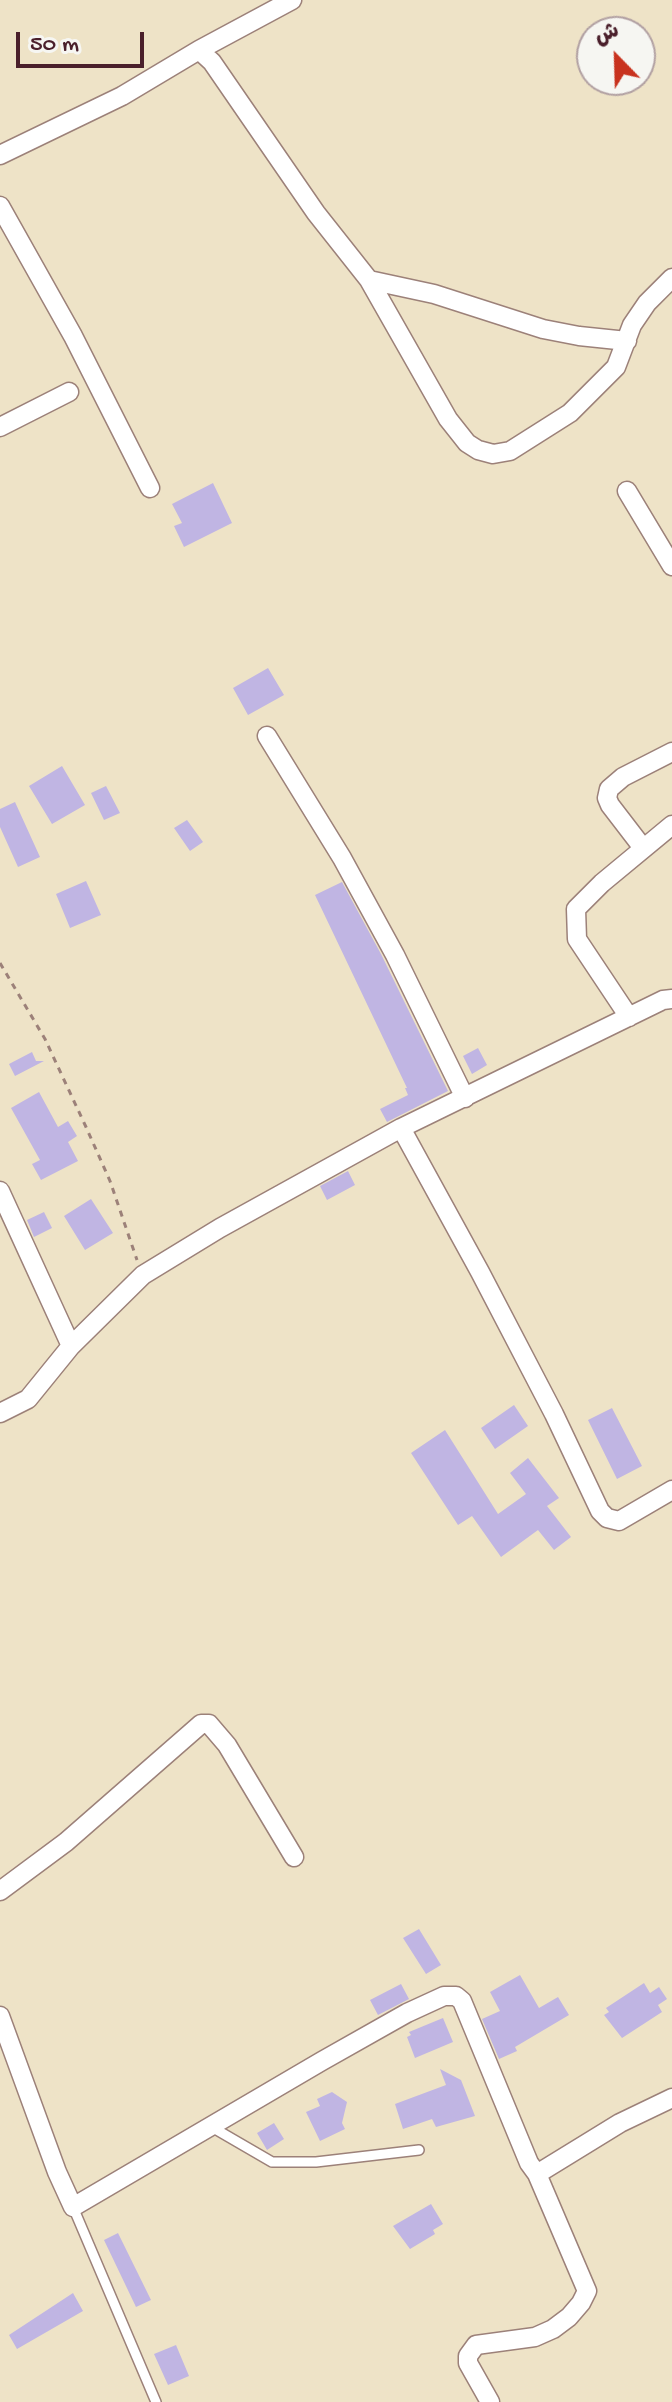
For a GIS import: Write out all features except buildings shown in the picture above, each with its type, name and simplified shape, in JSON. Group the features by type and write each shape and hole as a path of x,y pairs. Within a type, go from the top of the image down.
{"street":[{"path":"0,155 122,96 292,0"},
{"path":"199,50 212,62 316,213 369,280 448,419 467,443 478,450 493,454 510,451 570,413 616,367 632,325 647,303 672,278"},
{"path":"0,206 73,336 150,488"},
{"path":"369,280 434,294 543,329 627,341"},
{"path":"0,427 69,392"},
{"path":"627,491 672,566"},
{"path":"267,736 395,955 465,1098"},
{"path":"643,848 610,805 607,798 609,789 623,777 672,752"},
{"path":"629,1017 577,939 576,909 672,825"},
{"path":"0,1413 28,1399 71,1346 143,1275 220,1228 401,1128 663,1000 672,999"},
{"path":"401,1128 495,1300 600,1511 607,1518 619,1521 672,1490"},
{"path":"0,1191 71,1346"},
{"path":"0,1891 66,1842 201,1724 209,1724 227,1745 294,1857"},
{"path":"0,2016 57,2172 73,2207 407,2013 444,1996 456,1996 462,2001 529,2163 537,2174 587,2291 569,2317 553,2329 535,2337 476,2345 468,2356 468,2363 490,2402"},
{"path":"537,2174 620,2123 672,2098"}],"lane":[{"path":"210,2126 272,2162 316,2162 419,2150"},
{"path":"73,2207 156,2402"}],"path":[{"path":"0,963 45,1039 86,1127 110,1181 143,1275"}]}
